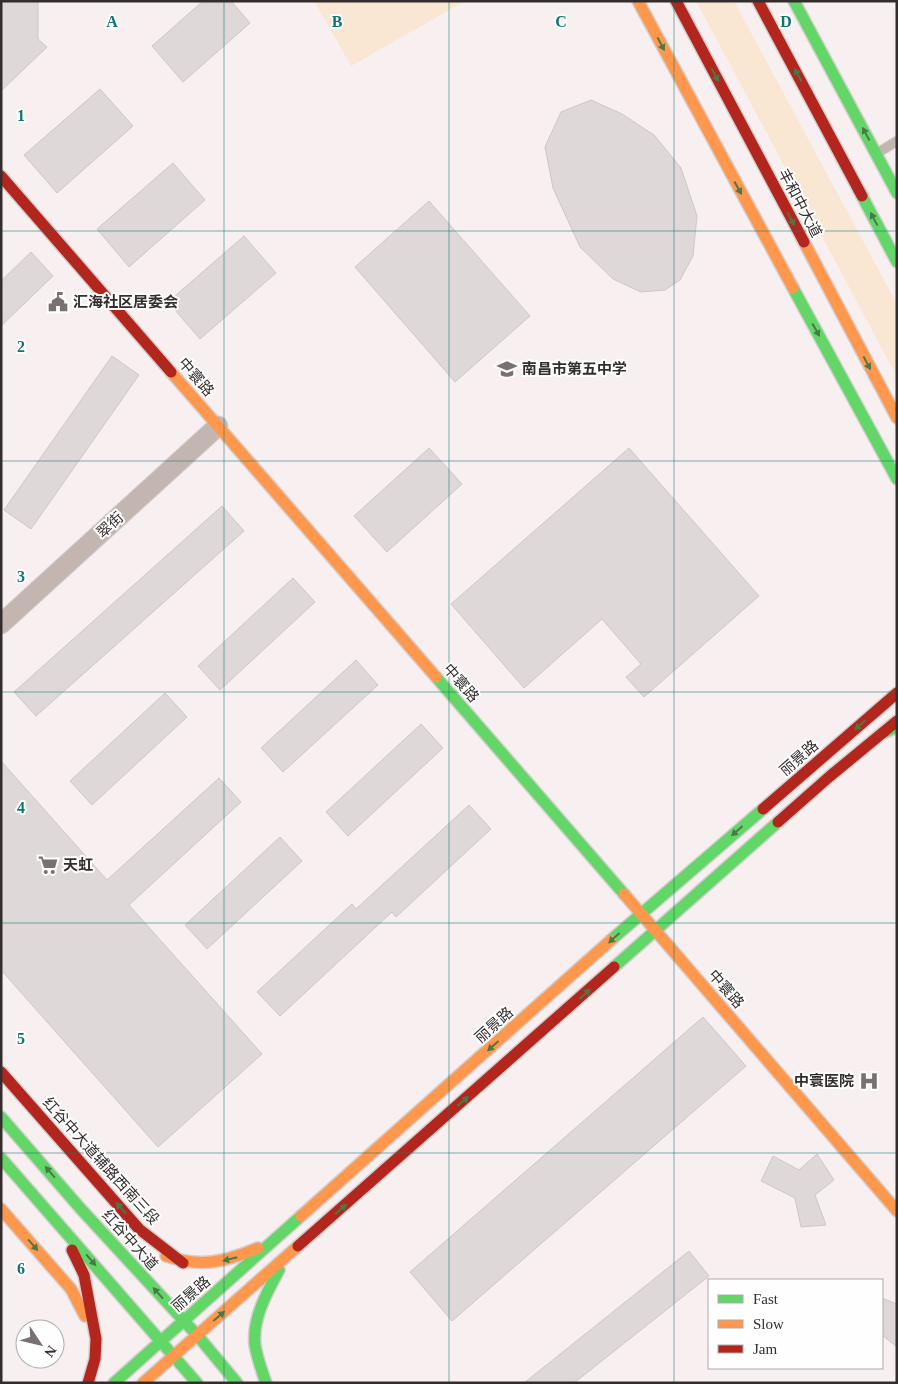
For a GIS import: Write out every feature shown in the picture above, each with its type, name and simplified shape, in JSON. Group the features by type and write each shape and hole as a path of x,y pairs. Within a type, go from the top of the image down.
{"street":[{"path":"638,1 897,479"},
{"name":"丰和中大道","path":"676,1 897,418"},
{"path":"758,1 897,262"},
{"path":"794,1 897,193"},
{"name":"中寰路","path":"1,176 897,1211"},
{"name":"翠街","path":"1,624 218,426"},
{"name":"丽景路","path":"114,1383 641,914 897,693"},
{"path":"143,1383 829,777 897,722"},
{"path":"883,733 897,727"},
{"name":"红谷中大道辅路西南三段","path":"1,1072 139,1229 183,1263"},
{"name":"红谷中大道","path":"1,1116 80,1208 197,1335 236,1383"},
{"path":"1,1158 197,1383"},
{"path":"80,1208 117,1233"},
{"path":"1,1209 71,1289 96,1339"},
{"path":"59,1224 84,1275 96,1339 95,1359 88,1383"},
{"path":"145,1248 183,1263 201,1264 234,1259 274,1240"},
{"path":"266,1383 255,1342 259,1315 268,1289 288,1256"},
{"path":"255,1342 276,1383"}],"lane":[{"path":"876,154 897,141"}],"shaded area":[{"path":"314,1 465,1 351,66"},
{"path":"696,1 734,1 897,304 897,377"}],"building":[{"path":"1,1 38,1 38,39 47,47 1,91"},
{"path":"203,1 231,1 250,23 183,82 152,46"},
{"path":"100,89 133,126 57,193 24,155"},
{"path":"591,100 622,114 654,135 681,168 697,216 693,256 680,280 665,290 641,292 613,279 580,247 553,188 545,147 561,112"},
{"path":"173,163 205,200 129,267 97,229"},
{"path":"429,201 530,316 455,382 355,267"},
{"path":"244,236 276,273 200,339 168,302"},
{"path":"31,252 53,276 1,326 1,281"},
{"path":"112,356 139,375 31,529 4,510"},
{"path":"429,448 462,484 387,552 354,516"},
{"path":"629,448 759,596 644,697 626,677 641,664 602,619 524,688 451,604"},
{"path":"222,506 244,531 36,716 14,692"},
{"path":"293,578 315,602 220,690 198,666"},
{"path":"356,660 378,685 283,772 261,748"},
{"path":"165,693 187,717 92,805 70,781"},
{"path":"421,724 443,748 348,836 326,812"},
{"name":"天虹","path":"1,761 107,880 219,778 241,802 129,905 262,1054 158,1147 1,970"},
{"path":"469,805 491,829 396,917 392,912 280,1016 257,992 352,904 356,909"},
{"path":"280,837 302,861 207,949 185,925"},
{"path":"703,1017 746,1066 452,1321 410,1272"},
{"path":"817,1154 834,1180 815,1195 826,1225 801,1227 795,1198 761,1181 773,1156 799,1170"},
{"path":"689,1251 709,1276 574,1383 524,1383"},
{"path":"883,1298 897,1304 897,1347 883,1336"}],"traffic: fast":[{"path":"794,1 897,193"},
{"path":"862,196 897,262"},
{"path":"793,288 897,479"},
{"path":"436,677 624,894"},
{"path":"883,733 897,727"},
{"path":"611,940 763,809"},
{"path":"614,967 778,822"},
{"path":"1,1117 80,1208 197,1335 237,1383"},
{"path":"1,1158 197,1383"},
{"path":"114,1383 301,1216"},
{"path":"266,1383 255,1345 256,1325 261,1306 279,1270"}],"traffic: slow":[{"path":"638,1 793,288"},
{"path":"804,242 897,418"},
{"path":"171,372 436,677"},
{"path":"624,894 897,1211"},
{"path":"301,1216 611,940"},
{"path":"1,1209 71,1289 85,1316"},
{"path":"143,1383 298,1246"},
{"path":"166,1256 190,1262 213,1262 235,1257 258,1248"}],"traffic: jam":[{"path":"676,1 804,242"},
{"path":"758,1 862,196"},
{"path":"1,176 171,372"},
{"path":"763,809 897,693"},
{"path":"778,822 897,721"},
{"path":"298,1246 614,967"},
{"path":"1,1072 139,1229 183,1263"},
{"path":"72,1250 84,1275 96,1339 95,1359 88,1383"}],"place":[{"name":"汇海社区居委会","path":"58,302"},
{"name":"南昌市第五中学","path":"507,369"},
{"name":"天虹","path":"48,865"},
{"name":"中寰医院","path":"869,1081"}]}
